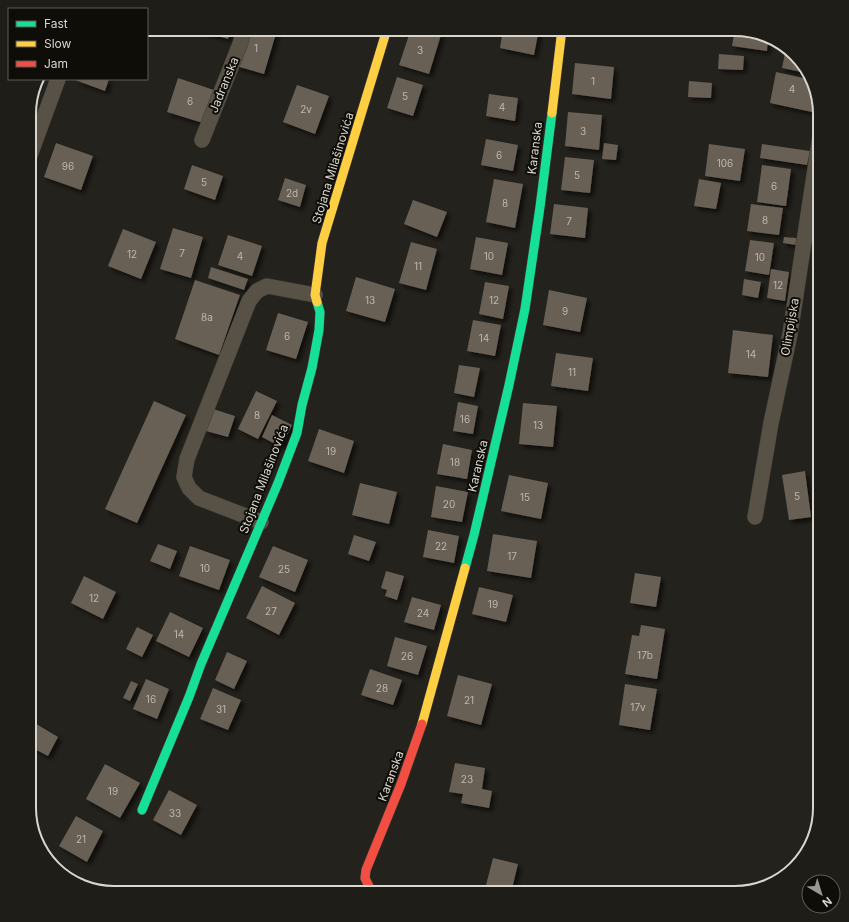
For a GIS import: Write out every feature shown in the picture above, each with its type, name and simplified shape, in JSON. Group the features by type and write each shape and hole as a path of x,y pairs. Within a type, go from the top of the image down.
{"street":[{"name":"Jadranska","path":"202,140 242,36"},
{"name":"Stojana Milašinovića","path":"142,810 297,434 319,330 320,312 315,295 322,243 385,36"},
{"name":"Karanska","path":"369,886 366,878 366,870 402,784 425,714 474,535 510,385 526,301 540,207 561,36"},
{"path":"36,139 58,80"},
{"name":"Olimpijska","path":"755,517 771,423 790,334 813,182"},
{"path":"262,522 199,498 189,488 184,477 187,459 249,301 257,291 267,286 315,295"}],"building":[{"path":"218,36 229,36 228,39"},
{"path":"245,36 275,36 264,74 236,66"},
{"path":"409,36 441,36 429,74 399,65"},
{"path":"502,36 538,36 534,55 500,48"},
{"path":"734,36 750,37 768,43 767,51 732,46"},
{"path":"785,53 801,72 782,68"},
{"path":"719,54 744,56 743,70 718,69"},
{"path":"575,63 614,67 611,99 572,94"},
{"path":"776,72 804,78 812,99 813,110 812,112 770,103"},
{"path":"397,77 423,85 413,116 387,108"},
{"path":"178,78 214,90 203,123 167,112"},
{"path":"75,80 109,80 105,91"},
{"path":"689,81 712,83 711,98 688,97"},
{"path":"297,85 329,96 315,134 283,122"},
{"path":"489,94 518,98 515,121 486,116"},
{"path":"568,112 602,115 599,150 565,146"},
{"path":"486,139 518,145 513,171 481,165"},
{"path":"56,143 93,156 81,190 44,177"},
{"path":"604,143 618,145 616,160 602,159"},
{"path":"709,144 745,149 740,181 705,176"},
{"path":"762,144 810,151 807,165 760,158"},
{"path":"565,157 594,160 590,193 561,190"},
{"path":"192,165 223,176 215,200 184,189"},
{"path":"762,165 791,169 786,206 757,202"},
{"path":"285,178 306,185 300,207 278,200"},
{"path":"494,179 523,184 515,228 486,222"},
{"path":"699,179 721,183 716,209 694,206"},
{"path":"413,200 447,212 437,237 404,224"},
{"path":"554,204 588,208 585,238 550,234"},
{"path":"751,204 783,208 779,235 747,231"},
{"path":"173,228 203,237 191,278 160,269"},
{"path":"123,229 156,242 141,279 108,266"},
{"path":"228,235 262,246 252,276 218,265"},
{"path":"476,237 508,243 502,275 470,269"},
{"path":"784,237 796,238 796,245 783,243"},
{"path":"750,240 774,243 769,275 745,271"},
{"path":"411,242 437,249 426,290 399,283"},
{"path":"211,267 248,279 244,290 208,278"},
{"path":"771,269 789,272 785,301 767,298"},
{"path":"356,277 395,289 385,322 346,311"},
{"path":"744,279 761,282 758,298 742,295"},
{"path":"195,280 240,295 219,355 175,339"},
{"path":"485,282 509,286 503,319 479,314"},
{"path":"549,290 587,298 580,332 543,325"},
{"path":"278,313 308,322 296,359 266,350"},
{"path":"473,320 501,325 495,356 467,351"},
{"path":"733,330 773,335 768,377 728,373"},
{"path":"556,353 593,358 588,391 551,386"},
{"path":"459,365 480,368 474,397 454,393"},
{"path":"256,391 277,401 258,439 238,429"},
{"path":"154,401 186,415 137,523 105,509"},
{"path":"458,402 478,406 473,434 453,431"},
{"path":"523,403 557,406 553,447 519,444"},
{"path":"213,409 235,416 228,437 206,431"},
{"path":"272,415 292,425 281,447 262,437"},
{"path":"319,429 354,441 344,473 308,461"},
{"path":"443,444 472,450 467,479 437,474"},
{"path":"805,471 811,517 789,520 782,475"},
{"path":"509,475 548,483 541,519 501,511"},
{"path":"360,483 397,492 389,524 352,515"},
{"path":"436,486 468,492 462,522 431,517"},
{"path":"428,530 459,536 454,563 423,557"},
{"path":"493,534 537,541 531,578 487,571"},
{"path":"354,535 376,542 369,561 348,554"},
{"path":"158,544 177,551 170,569 150,561"},
{"path":"190,546 230,560 219,590 179,576"},
{"path":"273,546 308,560 295,592 259,577"},
{"path":"386,571 404,576 397,600 385,596 387,590 381,588"},
{"path":"635,573 661,577 656,607 630,603"},
{"path":"84,576 116,592 103,619 71,603"},
{"path":"262,586 295,603 279,635 246,618"},
{"path":"479,587 513,595 506,622 472,614"},
{"path":"412,597 441,605 434,630 404,622"},
{"path":"170,612 203,628 189,657 156,641"},
{"path":"641,625 665,629 657,679 625,674 632,635 639,636"},
{"path":"137,627 153,635 142,657 126,649"},
{"path":"395,637 427,646 418,675 387,666"},
{"path":"227,652 247,661 234,689 215,680"},
{"path":"370,669 402,680 393,705 361,695"},
{"path":"458,675 492,684 481,725 447,716"},
{"path":"146,679 169,689 157,719 133,709"},
{"path":"131,681 138,684 130,701 123,698"},
{"path":"625,684 657,689 650,730 619,725"},
{"path":"213,688 241,700 228,730 200,719"},
{"path":"36,724 58,737 48,756 36,750"},
{"path":"455,763 485,768 482,789 492,791 489,808 461,803 463,794 449,792"},
{"path":"105,764 140,783 120,818 86,799"},
{"path":"169,790 197,805 181,835 153,820"},
{"path":"76,816 103,831 87,862 59,846"},
{"path":"493,858 518,864 513,886 486,886"}],"traffic: fast":[{"path":"465,568 509,385 525,309 552,113"},
{"path":"142,810 189,697 201,664 278,483 297,433 319,330 320,312 317,302"}],"traffic: slow":[{"path":"317,302 315,295 322,243 385,36"},
{"path":"552,113 561,36"},
{"path":"422,724 465,568"}],"traffic: jam":[{"path":"369,886 365,878 366,870 401,784 422,724"}]}
